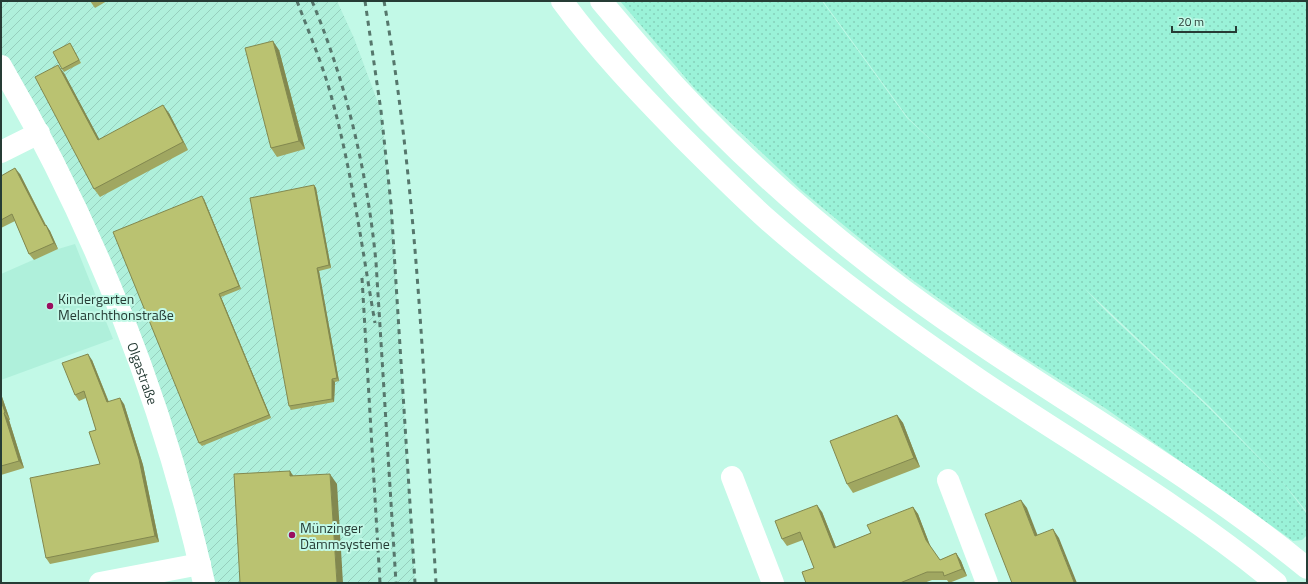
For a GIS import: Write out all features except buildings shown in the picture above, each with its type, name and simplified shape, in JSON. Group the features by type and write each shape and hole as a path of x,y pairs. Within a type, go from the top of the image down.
{"main road":[{"path":"562,1 614,65 662,117 739,193 804,250 885,314 933,348 1172,507 1276,583"},
{"path":"602,1 650,58 730,142 789,197 831,233 905,291 1240,516 1307,568"},
{"name":"Olgastraße","path":"1,66 38,133 76,208 141,365 175,469 202,573"},
{"path":"1,152 38,133"},
{"path":"732,477 773,583"},
{"path":"948,480 987,583"},
{"path":"100,583 202,573"}],"shaded area":[{"path":"1,1 337,1 354,38 381,111 391,204 415,583 204,583 160,423 1,66"},
{"path":"620,1 822,1 907,118 945,153 908,118 823,1 1307,1 1307,512 1281,480 1307,514 1307,535 1302,540 1293,541 1105,408 1009,348 914,281 801,190 696,90","holes":["1084,288 1209,406 1281,480 1208,407 1107,312"]},
{"name":"Kindergarten Melanchthonstraße","path":"75,244 113,339 1,380 1,274 58,249"}],"railway":[{"path":"297,1 316,49 332,99 339,127 356,210 375,323"},
{"path":"312,1 336,65 354,129 372,228 376,262 396,583"},
{"path":"365,1 381,111 391,204 415,583"},
{"path":"384,1 396,73 412,218 423,364 436,583"},
{"path":"362,278 380,583"}],"place":[{"name":"Kindergarten Melanchthonstraße","path":"50,306"},
{"name":"Münzinger Dämmsysteme","path":"292,535"}]}
